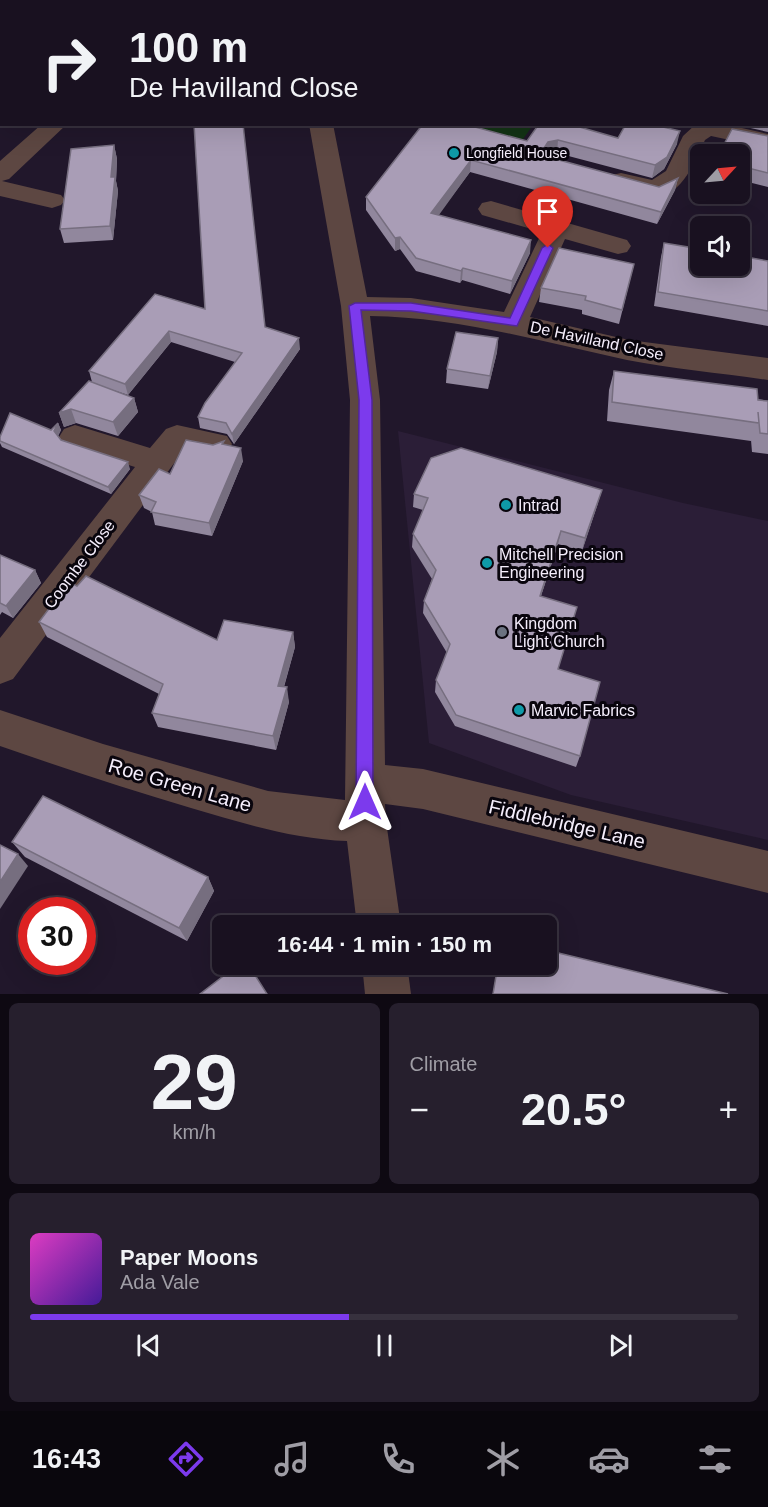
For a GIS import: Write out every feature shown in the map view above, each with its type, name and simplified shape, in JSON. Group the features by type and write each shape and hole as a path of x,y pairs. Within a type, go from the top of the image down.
{"street":[{"path":"0,174 54,126"},
{"path":"321,126 355,306 365,400 365,802 378,915"},
{"path":"600,174 656,189 676,175 695,136 707,128 768,141"},
{"path":"0,188 52,200"},
{"path":"491,209 556,230 618,246"},
{"path":"513,323 556,230"},
{"name":"De Havilland Close","path":"355,306 411,307 513,323 629,350 768,369"},
{"name":"Coombe Close","path":"0,668 177,437 216,444"},
{"path":"87,448 157,462"},
{"name":"Roe Green Lane","path":"0,728 103,763 268,811 327,820 365,802"},
{"name":"Fiddlebridge Lane","path":"365,802 423,789 768,872"},
{"path":"385,975 388,994"}],"shaded area":[{"path":"398,431 683,503 768,521 768,840 571,795 429,743"}],"green space":[{"path":"454,126 532,126 521,142"}],"building":[{"path":"194,126 243,126 265,327 299,338 232,434 226,423 198,417 205,403 242,353 169,331 125,384 89,371 155,294 205,309"},
{"path":"421,126 471,126 527,141 538,126 576,126 618,138 625,126 664,126 680,131 667,157 655,165 558,140 548,142 544,148 548,157 659,187 678,178 661,212 471,160 431,213 531,240 512,281 463,268 461,271 416,258 400,237 395,238 366,197"},
{"path":"732,129 768,136 768,173 750,168 750,144 724,144"},
{"path":"114,145 111,177 115,177 110,226 60,229 71,149"},
{"path":"664,243 690,247 690,276 750,276 750,258 768,261 768,311 658,292"},
{"path":"559,248 634,264 622,310 585,300 586,296 541,288"},
{"path":"456,332 498,338 490,376 447,369"},
{"path":"614,371 757,389 758,400 768,401 768,434 760,433 758,412 759,423 612,402"},
{"path":"89,381 134,398 113,422 71,409 59,413"},
{"path":"10,413 51,430 58,423 54,431 61,440 128,462 108,487 0,441"},
{"path":"186,440 213,445 224,441 222,444 241,448 209,523 151,512 156,502 139,495 159,469 170,474"},
{"path":"461,448 602,490 585,538 561,531 540,596 577,607 558,669 600,682 580,756 456,715 436,680 450,644 424,601 436,570 413,534 428,498 414,494 431,458"},
{"path":"0,555 35,570 6,606 0,603"},
{"path":"86,576 217,640 224,620 293,632 278,686 287,687 273,736 152,713 163,684 39,622 69,582 77,586"},
{"path":"43,796 208,877 179,928 12,842"},
{"path":"0,845 18,854 0,882"},
{"path":"557,953 728,994 493,994 496,975 557,975"},
{"path":"225,975 255,975 267,994 200,994"}],"place":[{"name":"Longfield House","path":"454,153"},
{"name":"Intrad","path":"506,505"},
{"name":"Mitchell Precision Engineering","path":"487,563"},
{"name":"Kingdom Light Church","path":"502,632"},
{"name":"Marvic Fabrics","path":"519,710"}],"route":[{"path":"365,802 367,488 365,400 355,306 411,307 513,323 548,248"}]}
